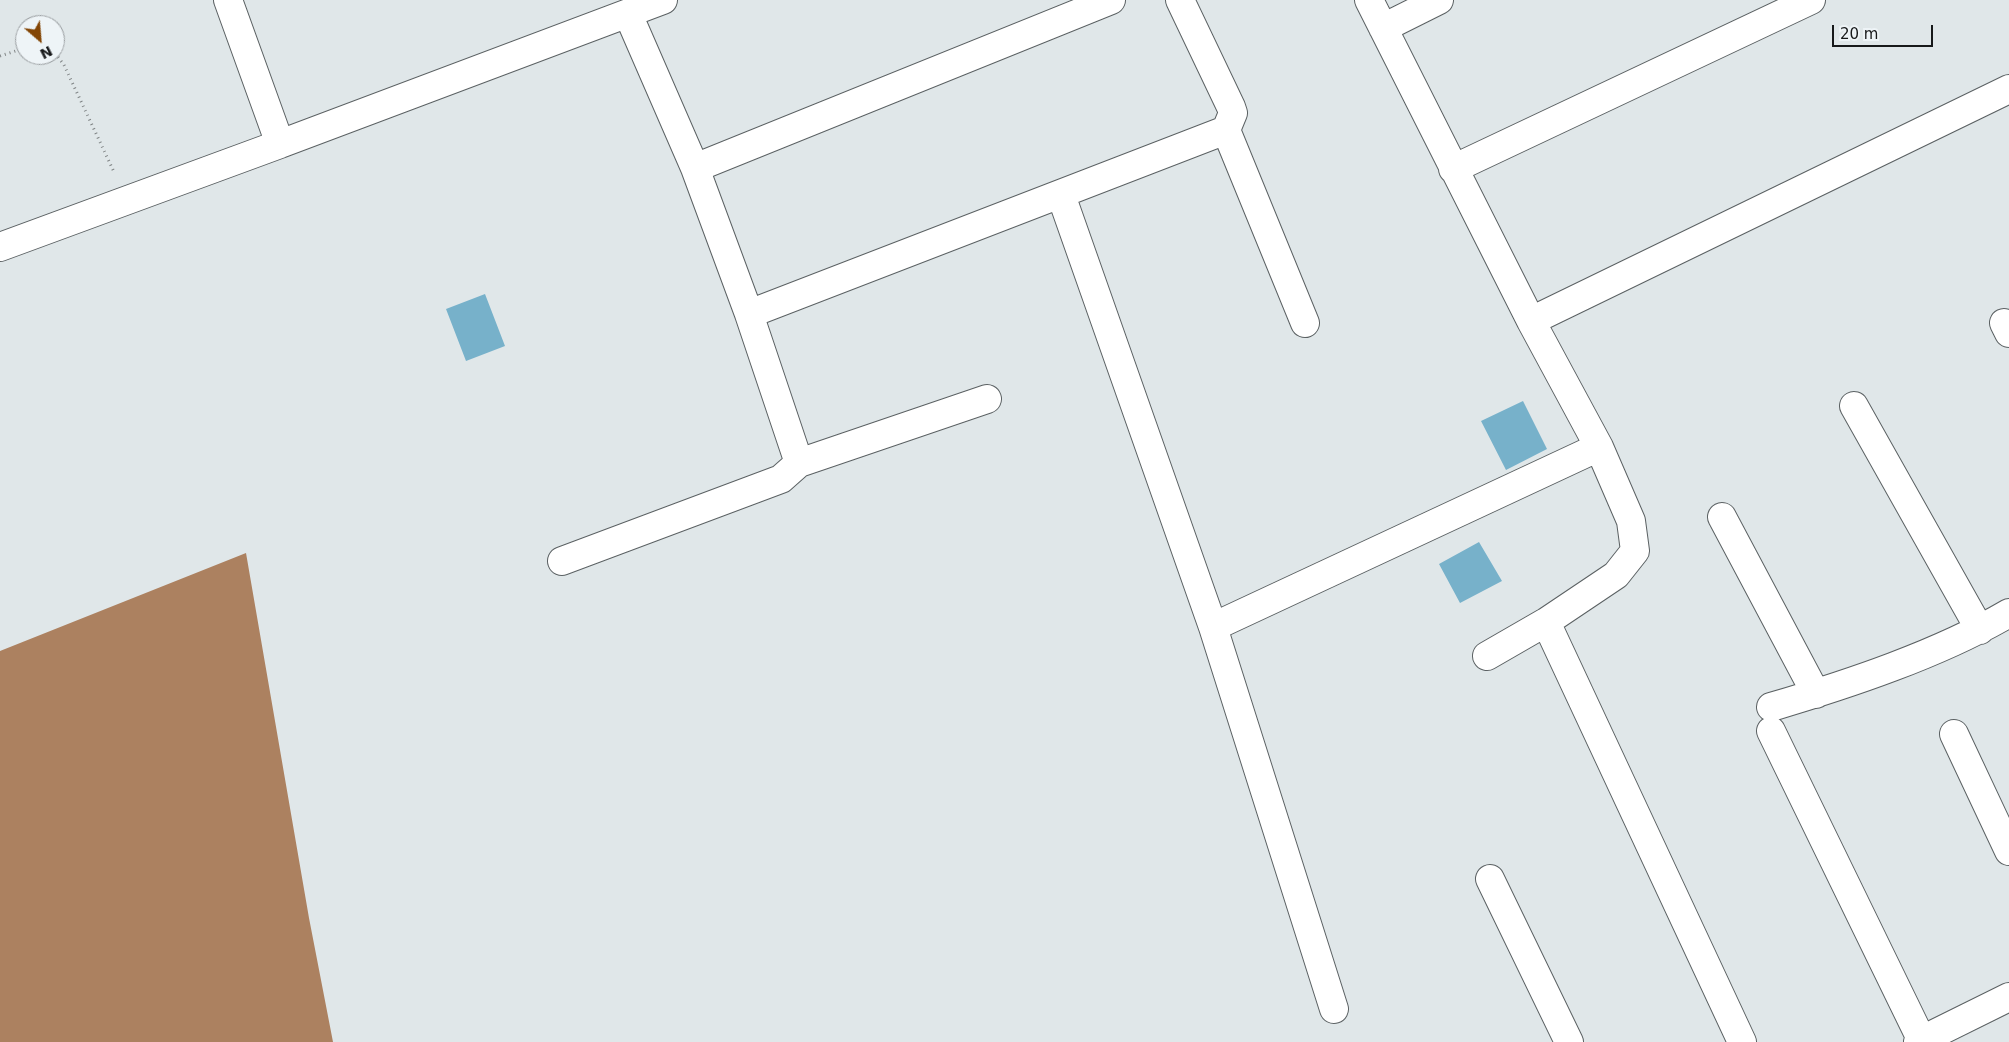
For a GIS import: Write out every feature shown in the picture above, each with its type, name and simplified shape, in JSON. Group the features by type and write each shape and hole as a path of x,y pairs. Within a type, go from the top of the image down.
{"street":[{"path":"228,0 280,144"},
{"path":"695,168 1111,0"},
{"path":"1180,0 1231,107 1233,113 1226,130 1305,323"},
{"path":"1369,0 1531,320 1600,447 1631,521 1635,551 1616,575 1546,622 1487,656"},
{"path":"1383,28 1439,0"},
{"path":"1454,169 1811,0"},
{"path":"0,247 280,144 645,5 695,168 750,314 799,463"},
{"path":"1531,320 2009,89"},
{"path":"750,314 1226,130"},
{"path":"1061,195 1213,627 1334,1009"},
{"path":"562,561 780,479 799,463 987,399"},
{"path":"1854,406 1980,630"},
{"path":"1213,627 1600,447"},
{"path":"1722,517 1816,694"},
{"path":"2009,613 1980,630 1816,694 1771,719 1920,1041 2009,996"},
{"path":"1546,622 1742,1042"},
{"path":"1954,734 2009,850"},
{"path":"1490,879 1569,1042"}],"path":[{"path":"0,56 15,51"},
{"path":"64,65 127,200"}],"shaded area":[{"path":"246,553 309,918 333,1042 0,1042 0,651"}],"building":[{"path":"485,294 505,346 466,361 446,309"},
{"path":"1523,401 1547,449 1506,470 1481,421"},
{"path":"1479,542 1502,581 1460,603 1439,564"}]}
